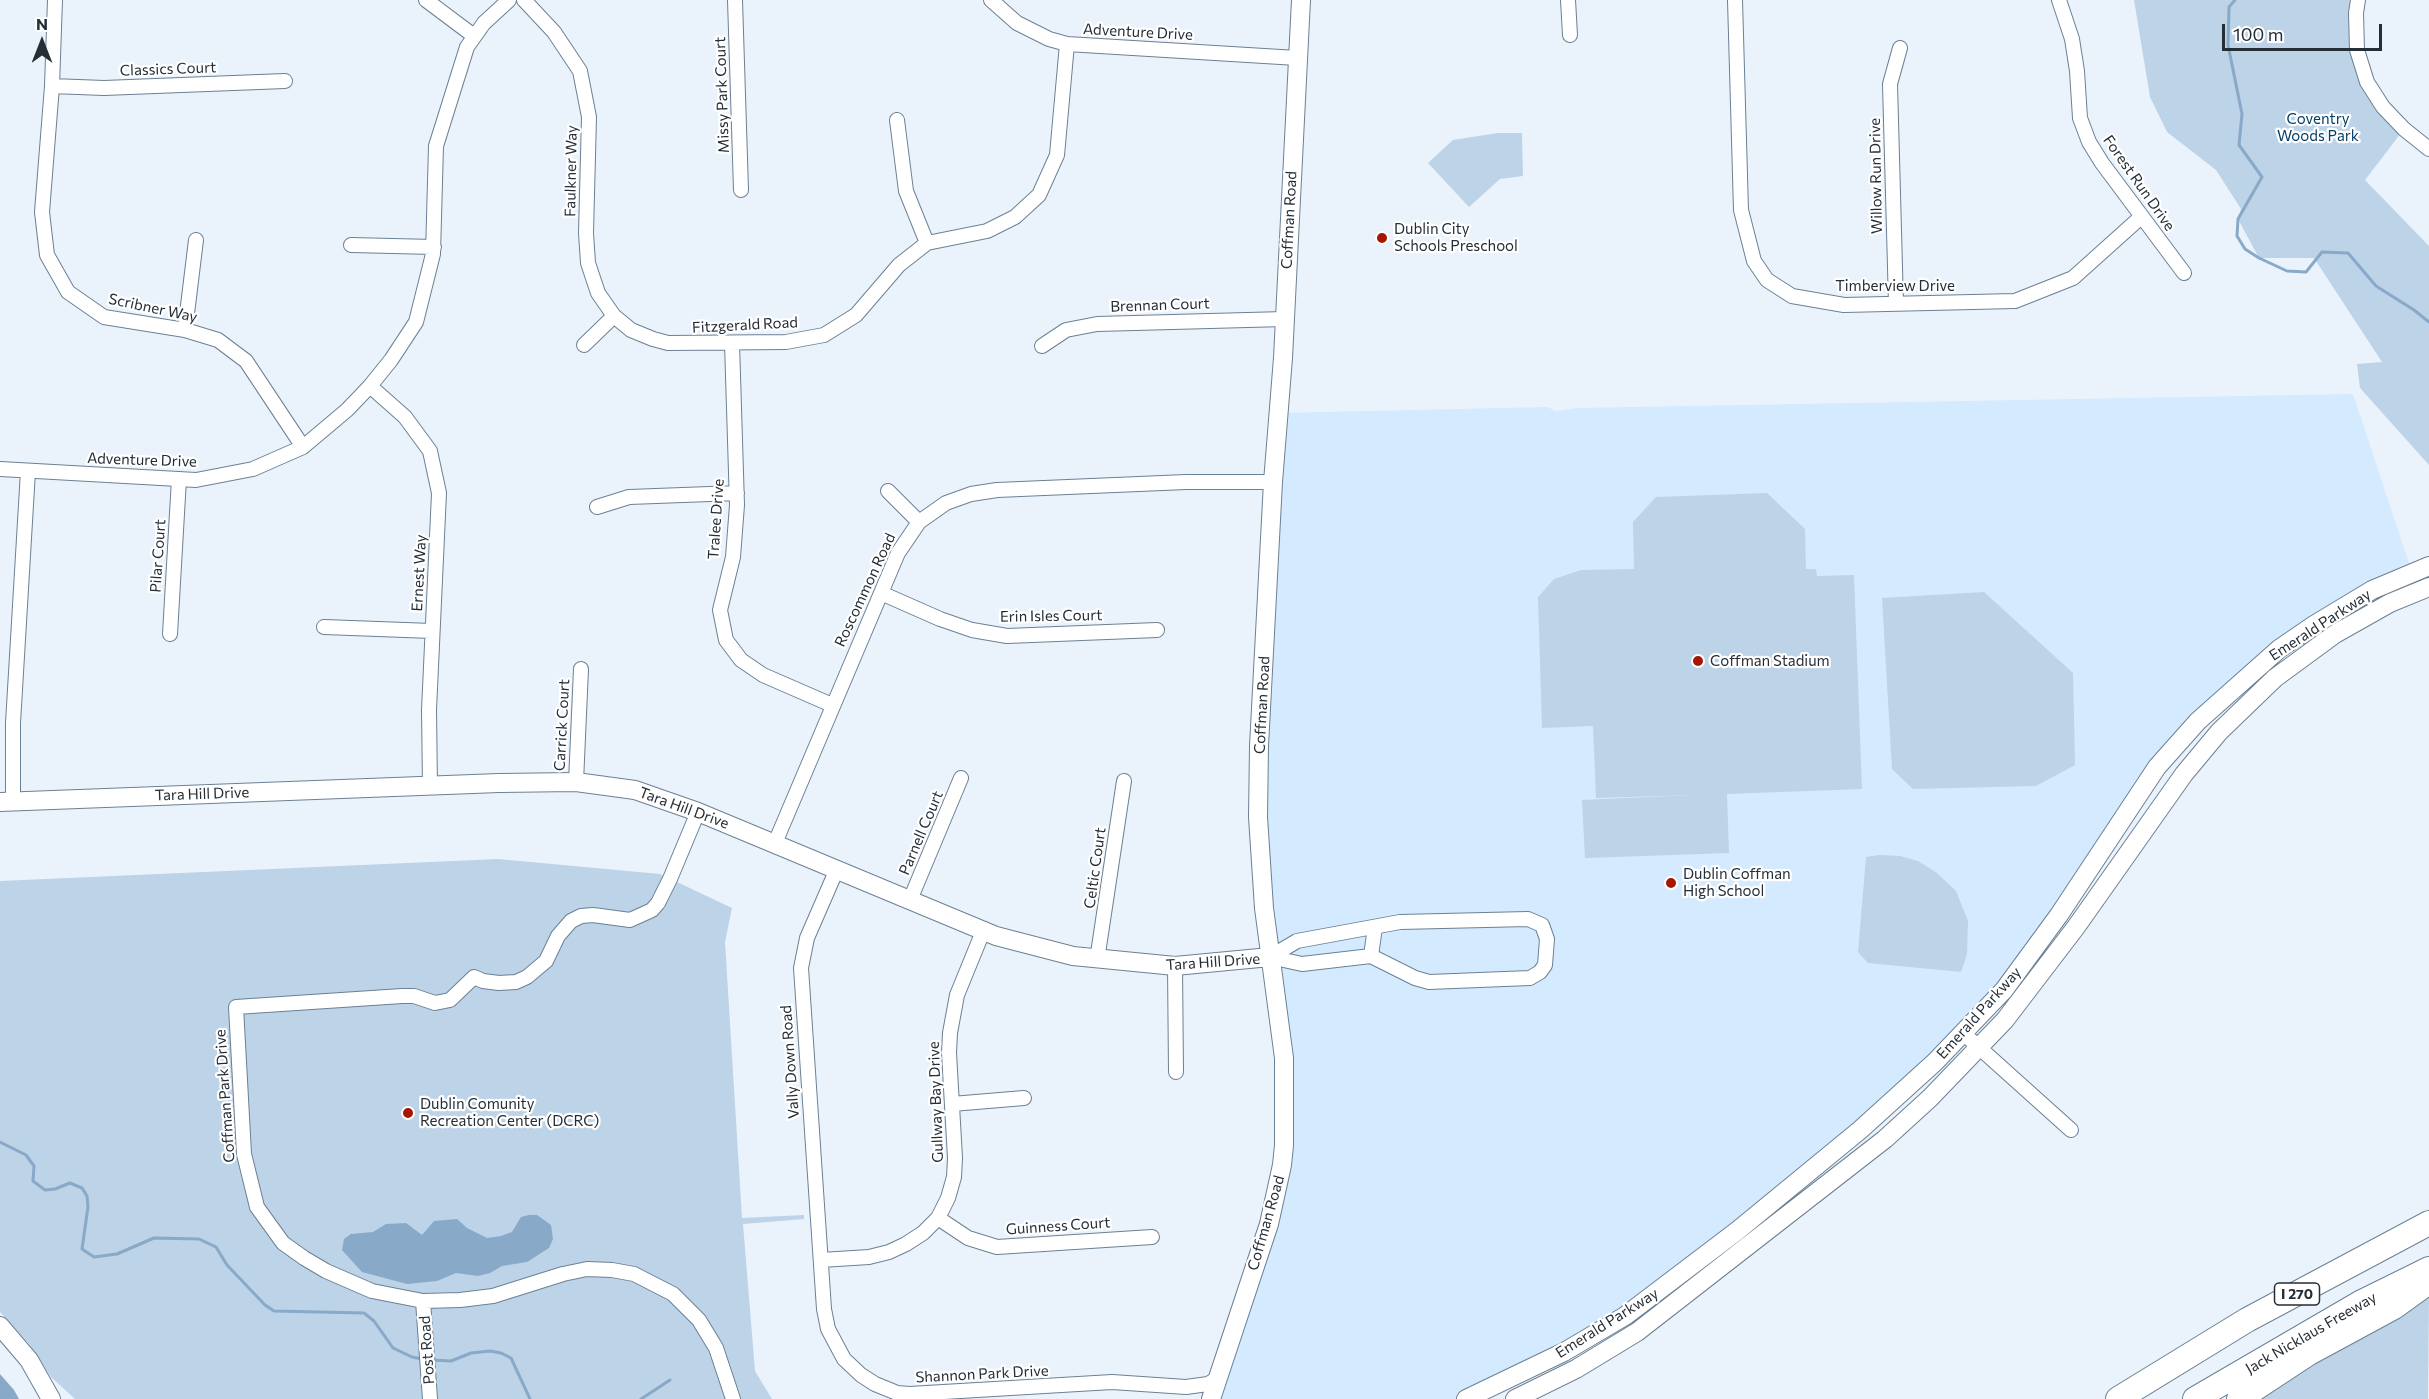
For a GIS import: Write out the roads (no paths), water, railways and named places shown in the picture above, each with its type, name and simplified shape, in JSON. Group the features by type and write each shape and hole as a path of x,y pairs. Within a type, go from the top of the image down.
{"highway":[{"name":"I 270","path":"2118,1399 2247,1320 2429,1223"},
{"name":"Jack Nicklaus Freeway","path":"2195,1399 2360,1303 2429,1269"},
{"path":"2239,1399 2309,1353 2394,1306 2429,1282"}],"main road":[{"name":"Coffman Road","path":"1211,1399 1269,1224 1282,1165 1285,1123 1284,1058 1264,908 1258,817 1259,754 1285,319 1300,0"},
{"name":"Emerald Parkway","path":"1466,1399 1564,1352 1625,1316 1668,1285 1860,1130 1935,1062 2004,990 2059,915 2157,768 2198,721 2279,649 2305,631 2372,590 2429,566"},
{"name":"Emerald Parkway","path":"1515,1399 1602,1354 1637,1332 1885,1139 1930,1098 2005,1020 2076,927 2184,774 2219,732 2276,678 2335,633 2390,603 2429,587"},
{"name":"Tara Hill Drive","path":"7,802 576,782 635,790 698,812 1007,939 1073,956 1175,966 1270,957"},
{"path":"0,1326 29,1360 51,1399"}],"street":[{"name":"Scribner Way","path":"55,0 52,86 42,212 47,255 68,292 104,317 184,330 218,340 246,361 303,447"},
{"path":"426,0 474,36"},
{"name":"Adventure Drive","path":"0,469 196,480 253,469 303,447 347,410 370,386 416,322 434,247 436,146 466,47 509,0"},
{"name":"Faulkner Way","path":"524,0 554,32 580,71 589,117 586,223 588,263 598,293 614,316"},
{"name":"Missy Park Court","path":"735,0 741,190"},
{"name":"Adventure Drive","path":"991,0 1006,15 1029,30 1067,44 1297,58"},
{"path":"1568,0 1570,35"},
{"name":"Timberview Drive","path":"1735,0 1741,210 1754,261 1767,280 1792,296 1844,305 2015,301 2073,278 2142,217"},
{"name":"Forest Run Drive","path":"2059,0 2064,9 2072,39 2080,118 2089,142 2184,273"},
{"path":"2358,0 2357,50 2367,82 2384,107 2404,129 2429,149"},
{"name":"Fitzgerald Road","path":"614,316 631,330 652,339 685,344 786,342 824,335 856,315 899,265 927,243 987,231 1015,217 1039,195 1057,156 1067,44"},
{"name":"Willow Run Drive","path":"1896,304 1890,84 1900,48"},
{"name":"Classics Court","path":"52,86 104,88 285,81"},
{"path":"897,120 906,191 927,243"},
{"path":"184,330 196,240"},
{"path":"351,245 434,247"},
{"path":"584,345 614,316"},
{"name":"Brennan Court","path":"1042,346 1066,330 1097,324 1285,319"},
{"name":"Tralee Drive","path":"732,344 737,493 733,557 720,610 726,640 741,660 763,675 832,705"},
{"name":"Ernest Way","path":"370,386 405,417 430,451 439,493 429,721 430,787"},
{"path":"7,802 28,471"},
{"name":"Pilar Court","path":"170,634 179,479"},
{"name":"Roscommon Road","path":"775,843 898,553 919,522 946,503 971,494 997,490 1186,482 1274,482"},
{"path":"888,491 919,522"},
{"path":"597,507 629,497 737,493"},
{"name":"Erin Isles Court","path":"881,593 961,627 1007,636 1157,630"},
{"path":"324,627 432,631"},
{"name":"Carrick Court","path":"576,782 581,669"},
{"name":"Parnell Court","path":"910,900 961,778"},
{"name":"Celtic Court","path":"1097,960 1124,781"},
{"name":"Coffman Park Drive","path":"698,812 658,903 641,916 630,920 581,915 571,921 558,936 546,961 538,970 516,982 483,981 474,977 450,1000 435,1003 414,996 402,996 236,1007 244,1154 256,1207 283,1243 304,1258 372,1291 423,1301 460,1300 493,1296 563,1274 587,1269 634,1274 673,1294 699,1320 716,1348 733,1399"},
{"name":"Vally Down Road","path":"821,1260 801,969 807,938 837,869"},
{"path":"1533,920 1545,929 1546,961 1540,972 1530,978 1438,983 1415,978 1371,956 1302,963 1270,957 1298,941 1405,922 1533,920"},
{"path":"1371,956 1375,927"},
{"name":"Gullway Bay Drive","path":"821,1260 869,1257 889,1252 923,1233 938,1218 948,1198 954,1177 955,1158 949,1053 952,1015 957,995 984,929"},
{"path":"1175,966 1176,1072"},
{"path":"1963,1033 2071,1130"},
{"path":"952,1104 1024,1098"},
{"name":"Guinness Court","path":"938,1218 968,1238 997,1246 1152,1237"},
{"name":"Shannon Park Drive","path":"821,1260 824,1309 828,1329 834,1343 844,1359 861,1375 897,1393 927,1395 1112,1382 1191,1387 1208,1384 1218,1378"},
{"name":"Post Road","path":"423,1301 430,1399"},
{"name":"Shannon Park Drive","path":"1164,1385 1188,1399"}],"waterway":[{"path":"2235,0 2229,7 2228,45 2242,114 2239,145 2262,177 2238,219 2237,236 2245,249 2287,271 2306,272 2322,252 2348,253 2376,286 2429,322"},
{"path":"0,1142 26,1155 34,1166 33,1181 45,1190 70,1183 82,1188 87,1196 88,1207 82,1249 94,1257 117,1254 154,1238 199,1239 216,1247 227,1265 265,1305 274,1311 364,1313 374,1321 393,1348 422,1359"},
{"path":"431,1360 451,1361 471,1353 490,1351 501,1353 511,1358 530,1399"},
{"path":"641,1399 670,1380"}],"place":[{"name":"Dublin City Schools Preschool","path":"1382,238"},
{"name":"Coffman Stadium","path":"1698,661"},
{"name":"Dublin Coffman High School","path":"1671,883"},
{"name":"Dublin Comunity Recreation Center (DCRC)","path":"408,1113"}],"park label":[{"name":"Coventry Woods Park","path":"2318,128"}]}
